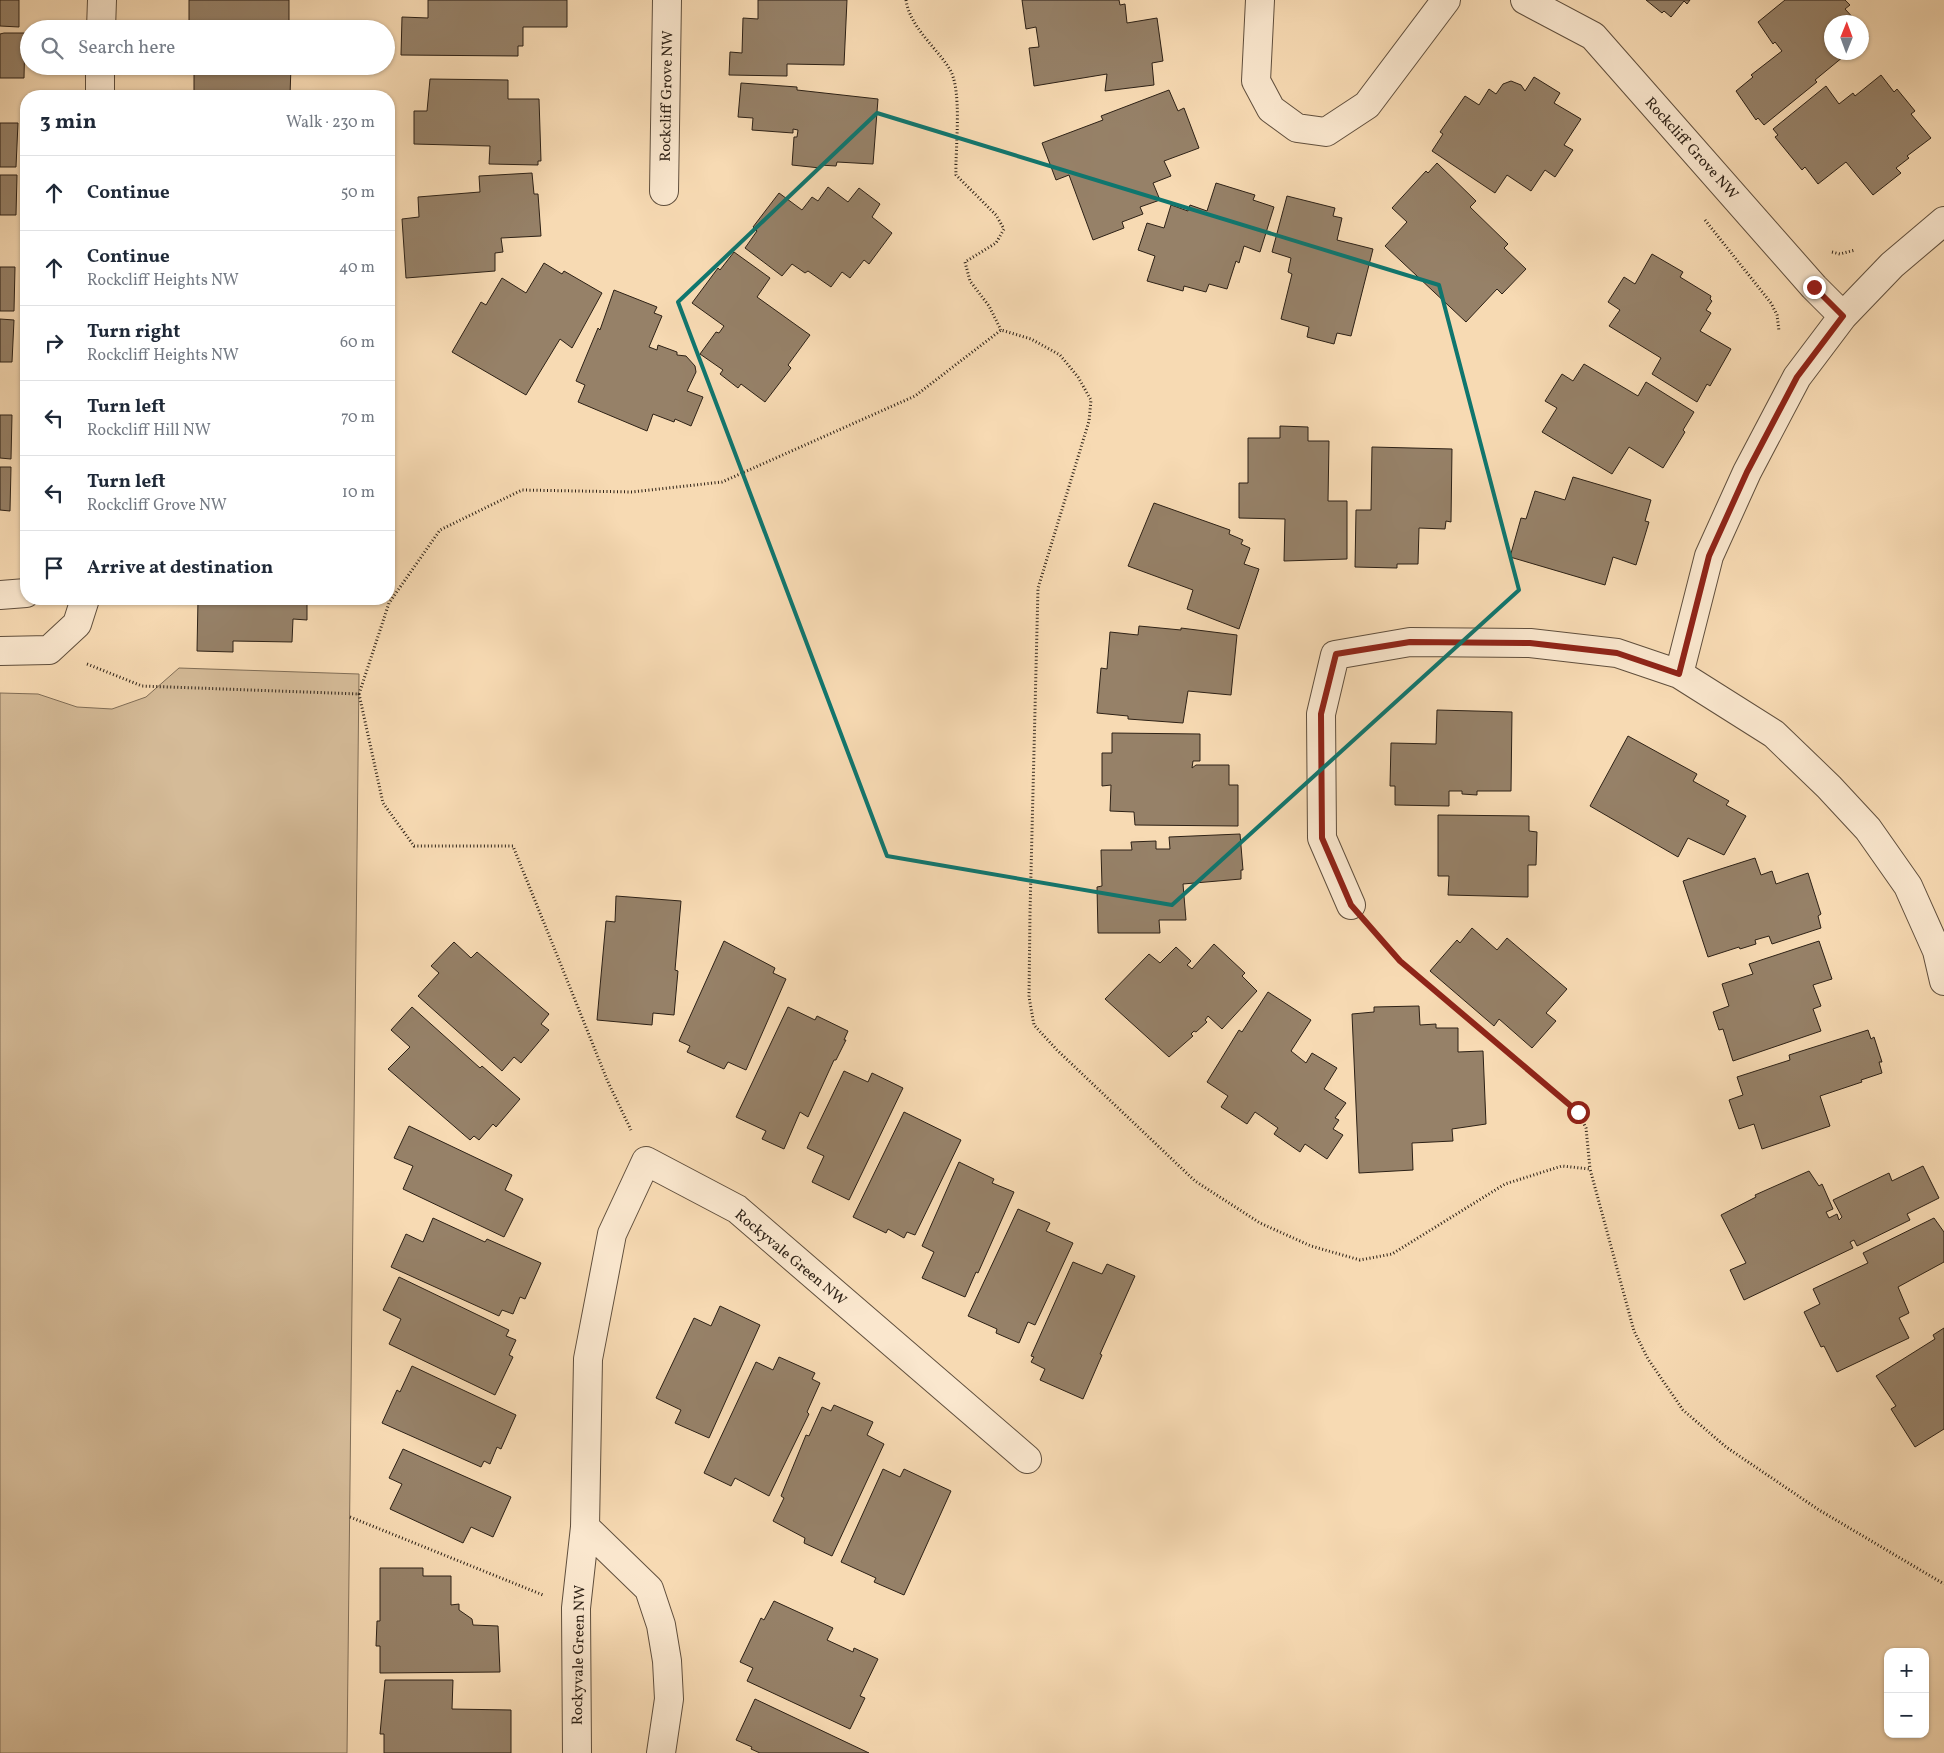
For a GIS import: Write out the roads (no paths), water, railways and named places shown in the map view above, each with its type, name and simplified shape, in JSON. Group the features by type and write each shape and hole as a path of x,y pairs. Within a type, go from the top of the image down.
{"street":[{"path":"101,20 102,0"},
{"name":"Rockcliff Grove NW","path":"664,191 667,0"},
{"path":"1260,0 1256,81 1271,108 1298,128 1326,132 1367,106 1446,0"},
{"name":"Rockcliff Grove NW","path":"1525,0 1592,36 1808,280 1843,316"},
{"path":"100,75 100,90"},
{"path":"1679,674 1709,556 1747,472 1797,377 1843,316 1892,264 1944,222"},
{"path":"0,595 20,594"},
{"path":"0,651 49,650 77,624 83,605"},
{"path":"1351,905 1322,838 1321,714 1336,654 1410,642 1530,643 1617,653 1679,674 1774,734 1829,787 1868,829 1908,886 1937,951 1944,981"},
{"name":"Rockyvale Green NW","path":"577,1753 576,1608 585,1527 588,1359 612,1234 646,1161 737,1209 1027,1459"},
{"path":"585,1527 649,1589 661,1624 667,1661 669,1699 661,1753"}]}
